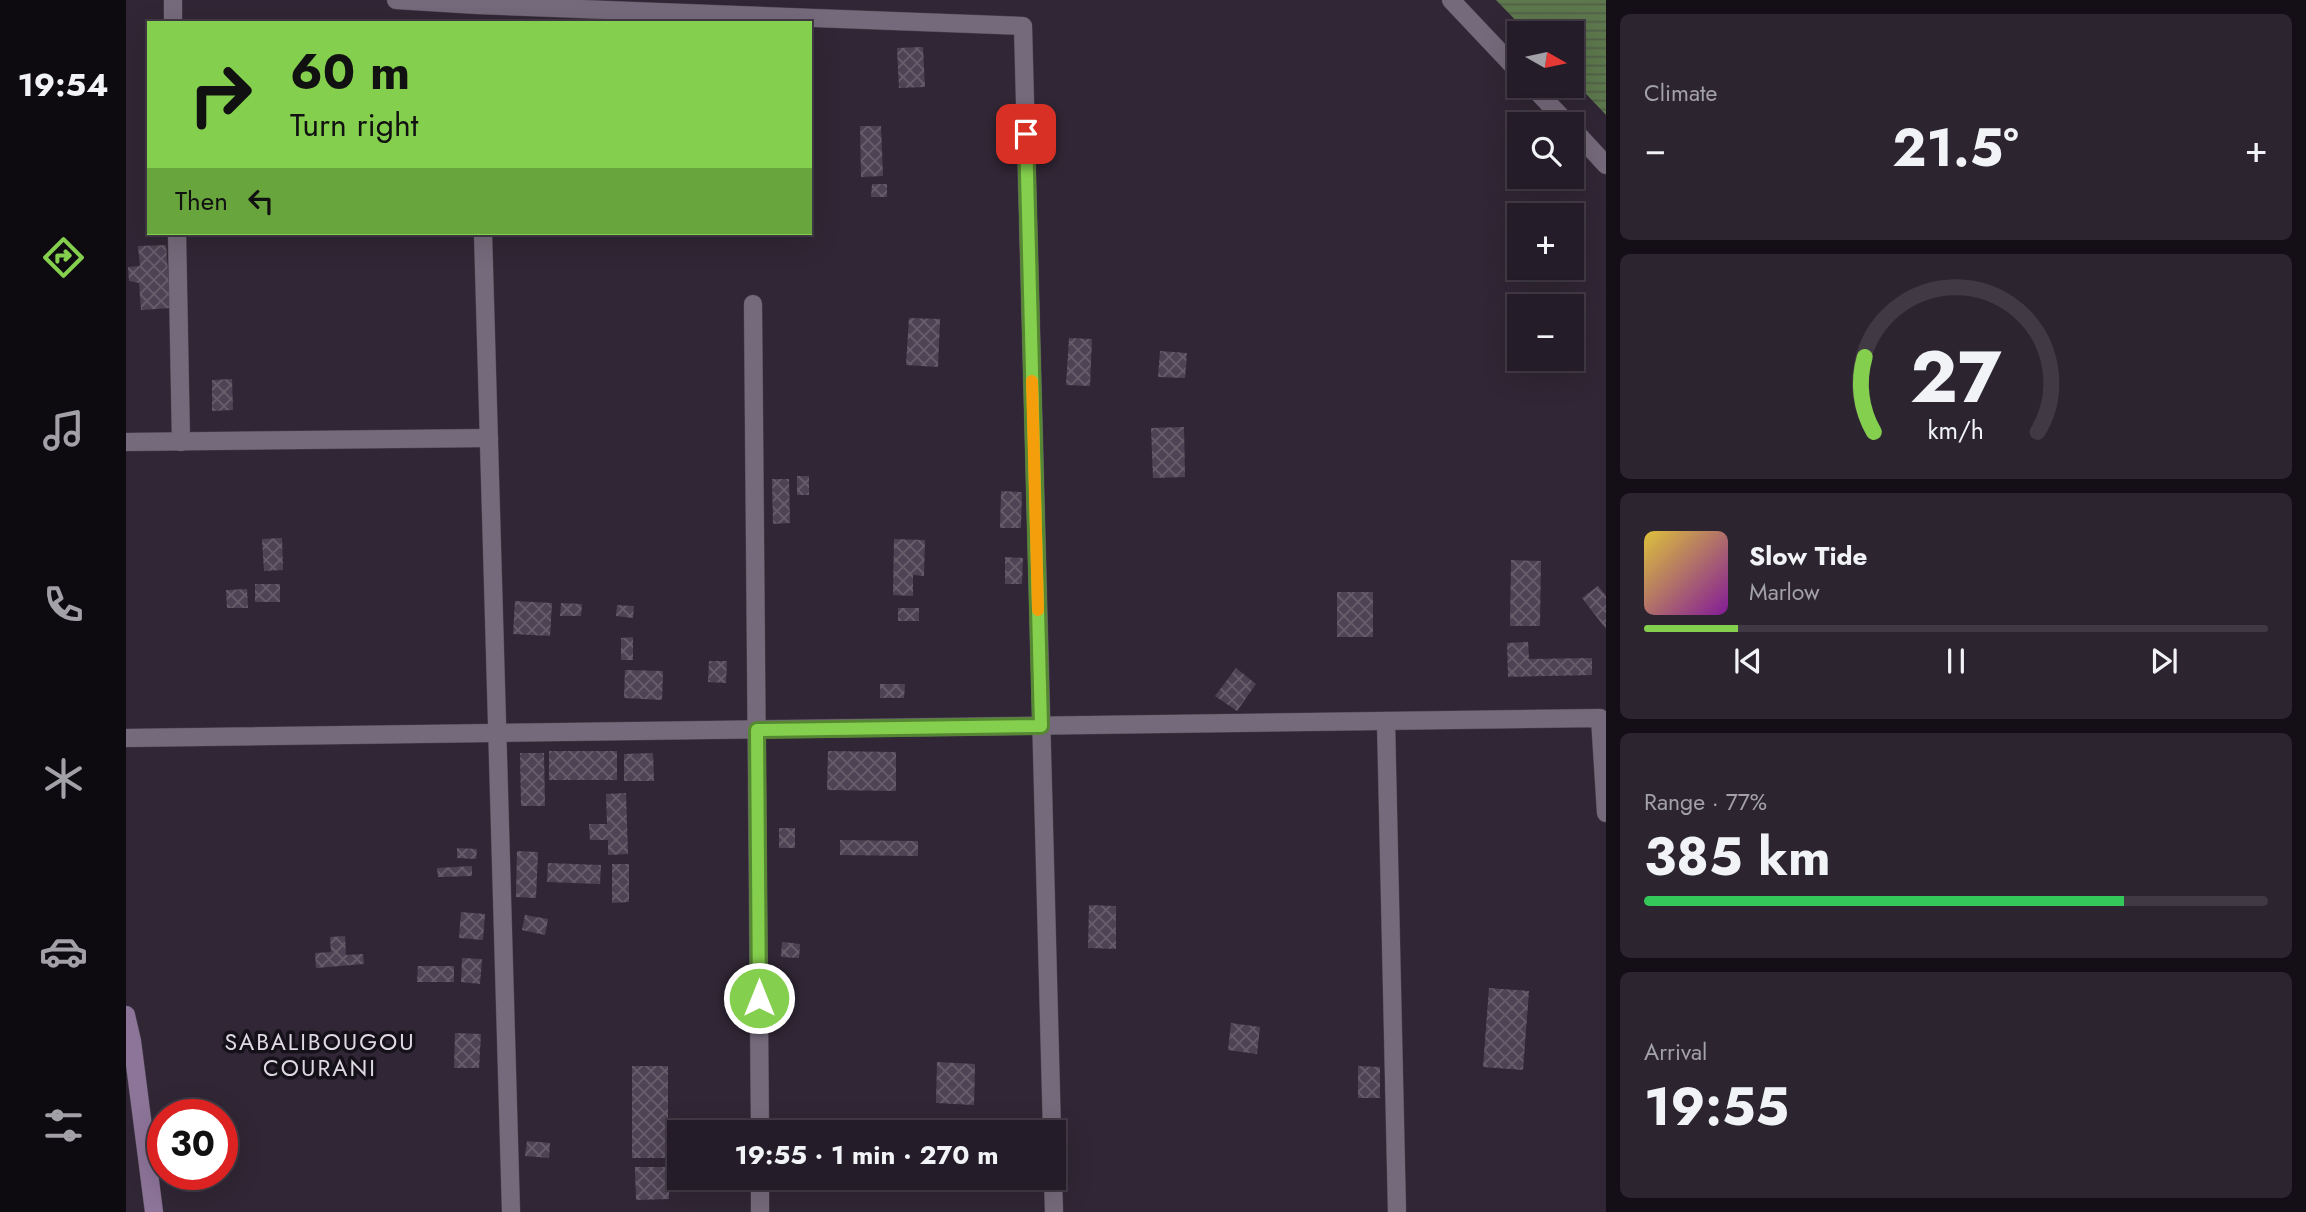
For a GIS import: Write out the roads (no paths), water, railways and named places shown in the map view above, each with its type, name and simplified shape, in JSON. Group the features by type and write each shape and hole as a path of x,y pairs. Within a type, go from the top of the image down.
{"main road":[{"path":"126,1015 132,1041 155,1212"}],"street":[{"path":"173,0 173,21"},
{"path":"396,0 477,14 833,9 1023,26 1052,1120"},
{"path":"1451,0 1507,59"},
{"path":"1543,98 1557,112"},
{"path":"1584,141 1606,165"},
{"path":"177,235 181,442"},
{"path":"483,235 511,1212"},
{"path":"753,304 760,1120"},
{"path":"126,443 489,438"},
{"path":"126,738 1600,718 1606,814"},
{"path":"1386,721 1397,1212"},
{"path":"760,1190 760,1212"},
{"path":"1053,1190 1054,1212"}],"district":[{"name":"SABALIBOUGOU COURANI","path":"320,1055"}]}
